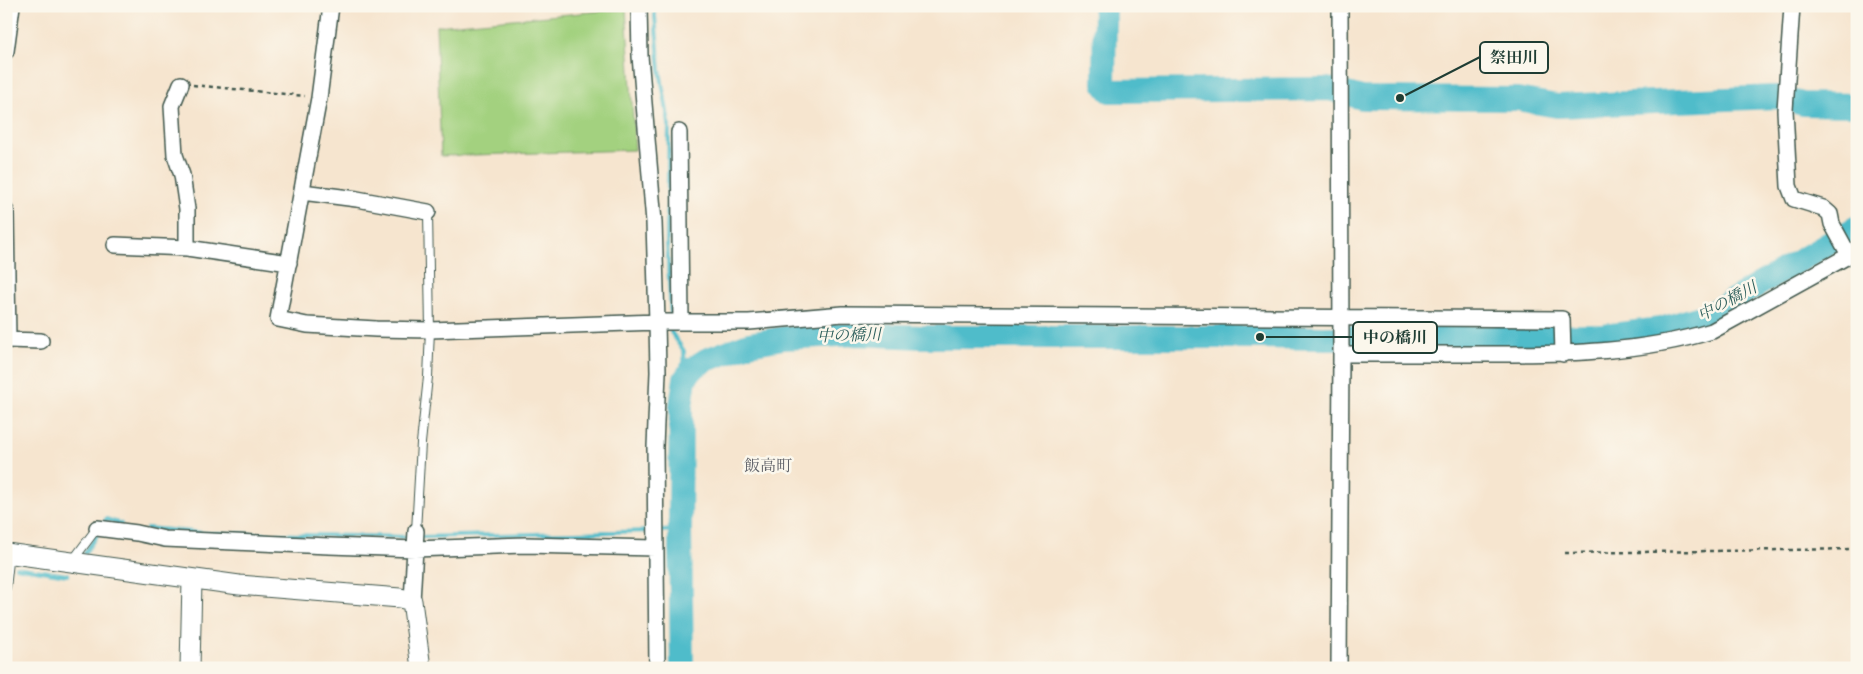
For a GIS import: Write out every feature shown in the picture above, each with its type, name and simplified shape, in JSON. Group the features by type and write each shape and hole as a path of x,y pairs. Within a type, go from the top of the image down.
{"street":[{"path":"6,51 12,6"},
{"path":"331,6 319,98 278,319 307,324 376,329 430,330 670,322 749,322 843,314 1341,320 1562,319 1562,352"},
{"path":"639,6 640,56 666,222 670,322 658,372 654,447 657,668"},
{"path":"1339,668 1341,352 1340,6"},
{"path":"1341,352 1562,352 1641,348 1688,339 1712,331 1851,253 1835,230 1830,214 1823,208 1794,198 1789,186 1785,110 1792,6"},
{"path":"181,84 172,106 175,155 182,176 187,209 187,248"},
{"path":"670,322 666,222 679,132"},
{"path":"302,192 357,199 428,212"},
{"path":"6,211 7,340 41,341"},
{"path":"115,245 187,248 288,263"},
{"path":"97,528 165,539 416,541 525,545 655,538"},
{"path":"416,541 412,601 420,668"},
{"path":"8,553 192,580 400,598 412,601"},
{"path":"190,668 192,580"}],"lane":[{"path":"416,541 430,330 428,212"},
{"path":"71,562 97,528"},
{"path":"6,588 8,553"}],"path":[{"path":"181,84 319,98"},
{"path":"1564,553 1857,549"}],"green space":[{"path":"626,9 635,150 441,156 436,26"}],"waterway":[{"path":"654,6 660,70 669,124 667,241 671,318"},
{"path":"1105,6 1104,83 1110,91 1329,89 1362,98 1517,99 1557,106 1776,97 1803,104 1857,105"},
{"name":"中の橋川","path":"682,668 681,406 685,379 692,369 706,360 749,344 783,338 857,334 922,337 1325,338 1604,336 1661,329 1707,315 1857,227"},
{"path":"671,325 671,332 684,351 685,379"},
{"path":"103,526 106,519 121,524"},
{"path":"147,528 204,533 413,537"},
{"path":"660,531 680,530"},
{"path":"420,537 653,531"},
{"path":"85,553 99,532"},
{"path":"16,567 68,574"}],"place":[{"name":"祭田川","path":"1400,98"},
{"name":"中の橋川","path":"1260,337"}],"district":[{"name":"飯高町","path":"768,465"}]}
